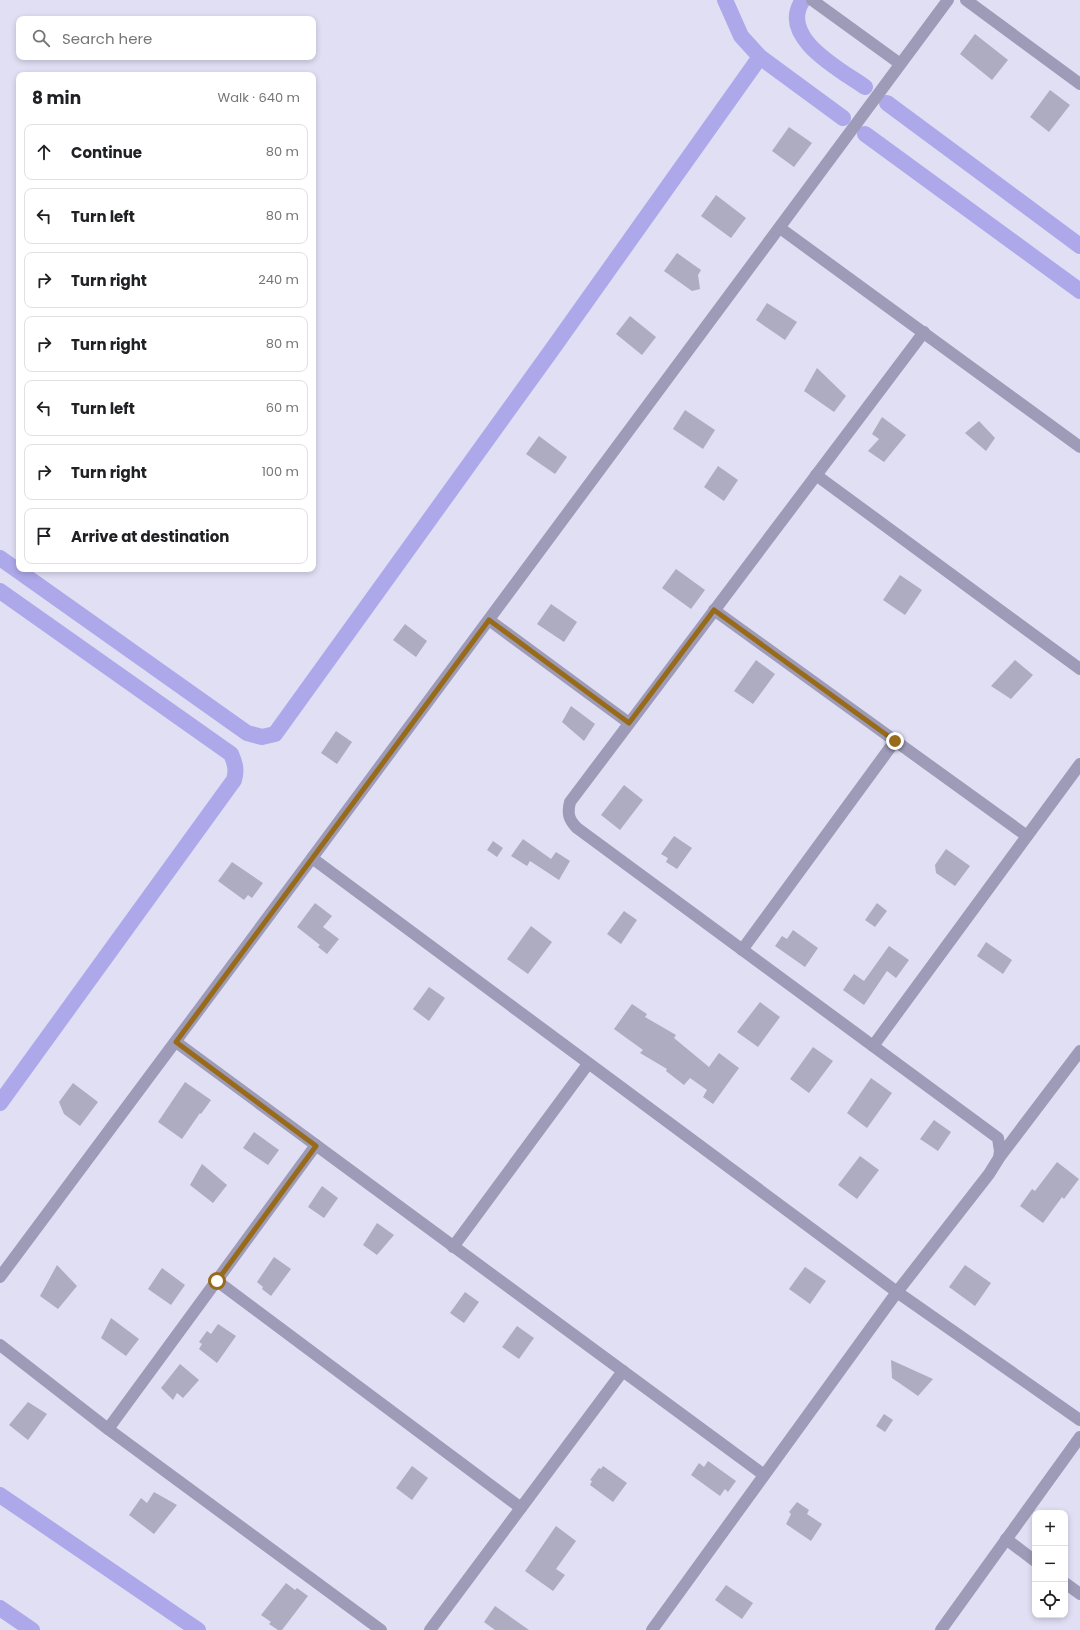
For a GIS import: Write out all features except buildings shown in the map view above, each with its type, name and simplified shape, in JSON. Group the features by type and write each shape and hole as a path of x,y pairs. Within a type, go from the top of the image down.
{"street":[{"path":"812,0 899,63"},
{"path":"0,1277 780,228 899,63 948,0"},
{"path":"966,0 1080,84"},
{"path":"780,228 1080,447"},
{"path":"924,332 570,802 568,812 570,821 577,828 998,1138 1000,1151 999,1158"},
{"path":"816,475 1080,669"},
{"path":"714,610 1027,836"},
{"path":"489,620 629,723"},
{"path":"742,950 895,741"},
{"path":"873,1046 1080,764"},
{"path":"312,858 897,1292 1080,1420"},
{"path":"176,1042 764,1475"},
{"path":"652,1630 897,1292 989,1174 999,1158 1080,1051"},
{"path":"454,1246 588,1064"},
{"path":"108,1429 316,1146"},
{"path":"217,1281 521,1508"},
{"path":"0,1345 108,1429 381,1630"},
{"path":"430,1630 622,1371"},
{"path":"941,1630 1080,1437"},
{"path":"1006,1539 1032,1558"},
{"path":"1068,1585 1080,1594"}],"waterway":[{"path":"725,0 741,36 760,57 843,118"},
{"path":"803,0 797,14 798,27 805,39 815,51 828,62 865,87"},
{"path":"20,572 247,733 262,737 275,734 551,351 760,57"},
{"path":"887,103 1080,246"},
{"path":"865,134 1080,291"},
{"path":"0,558 16,569"},
{"path":"0,591 231,754 235,770 234,780 0,1103"},
{"path":"0,1495 198,1630"},
{"path":"0,1608 32,1630"}],"route":[{"path":"217,1281 316,1146 176,1042 489,620 629,723 714,610 895,741"}]}
